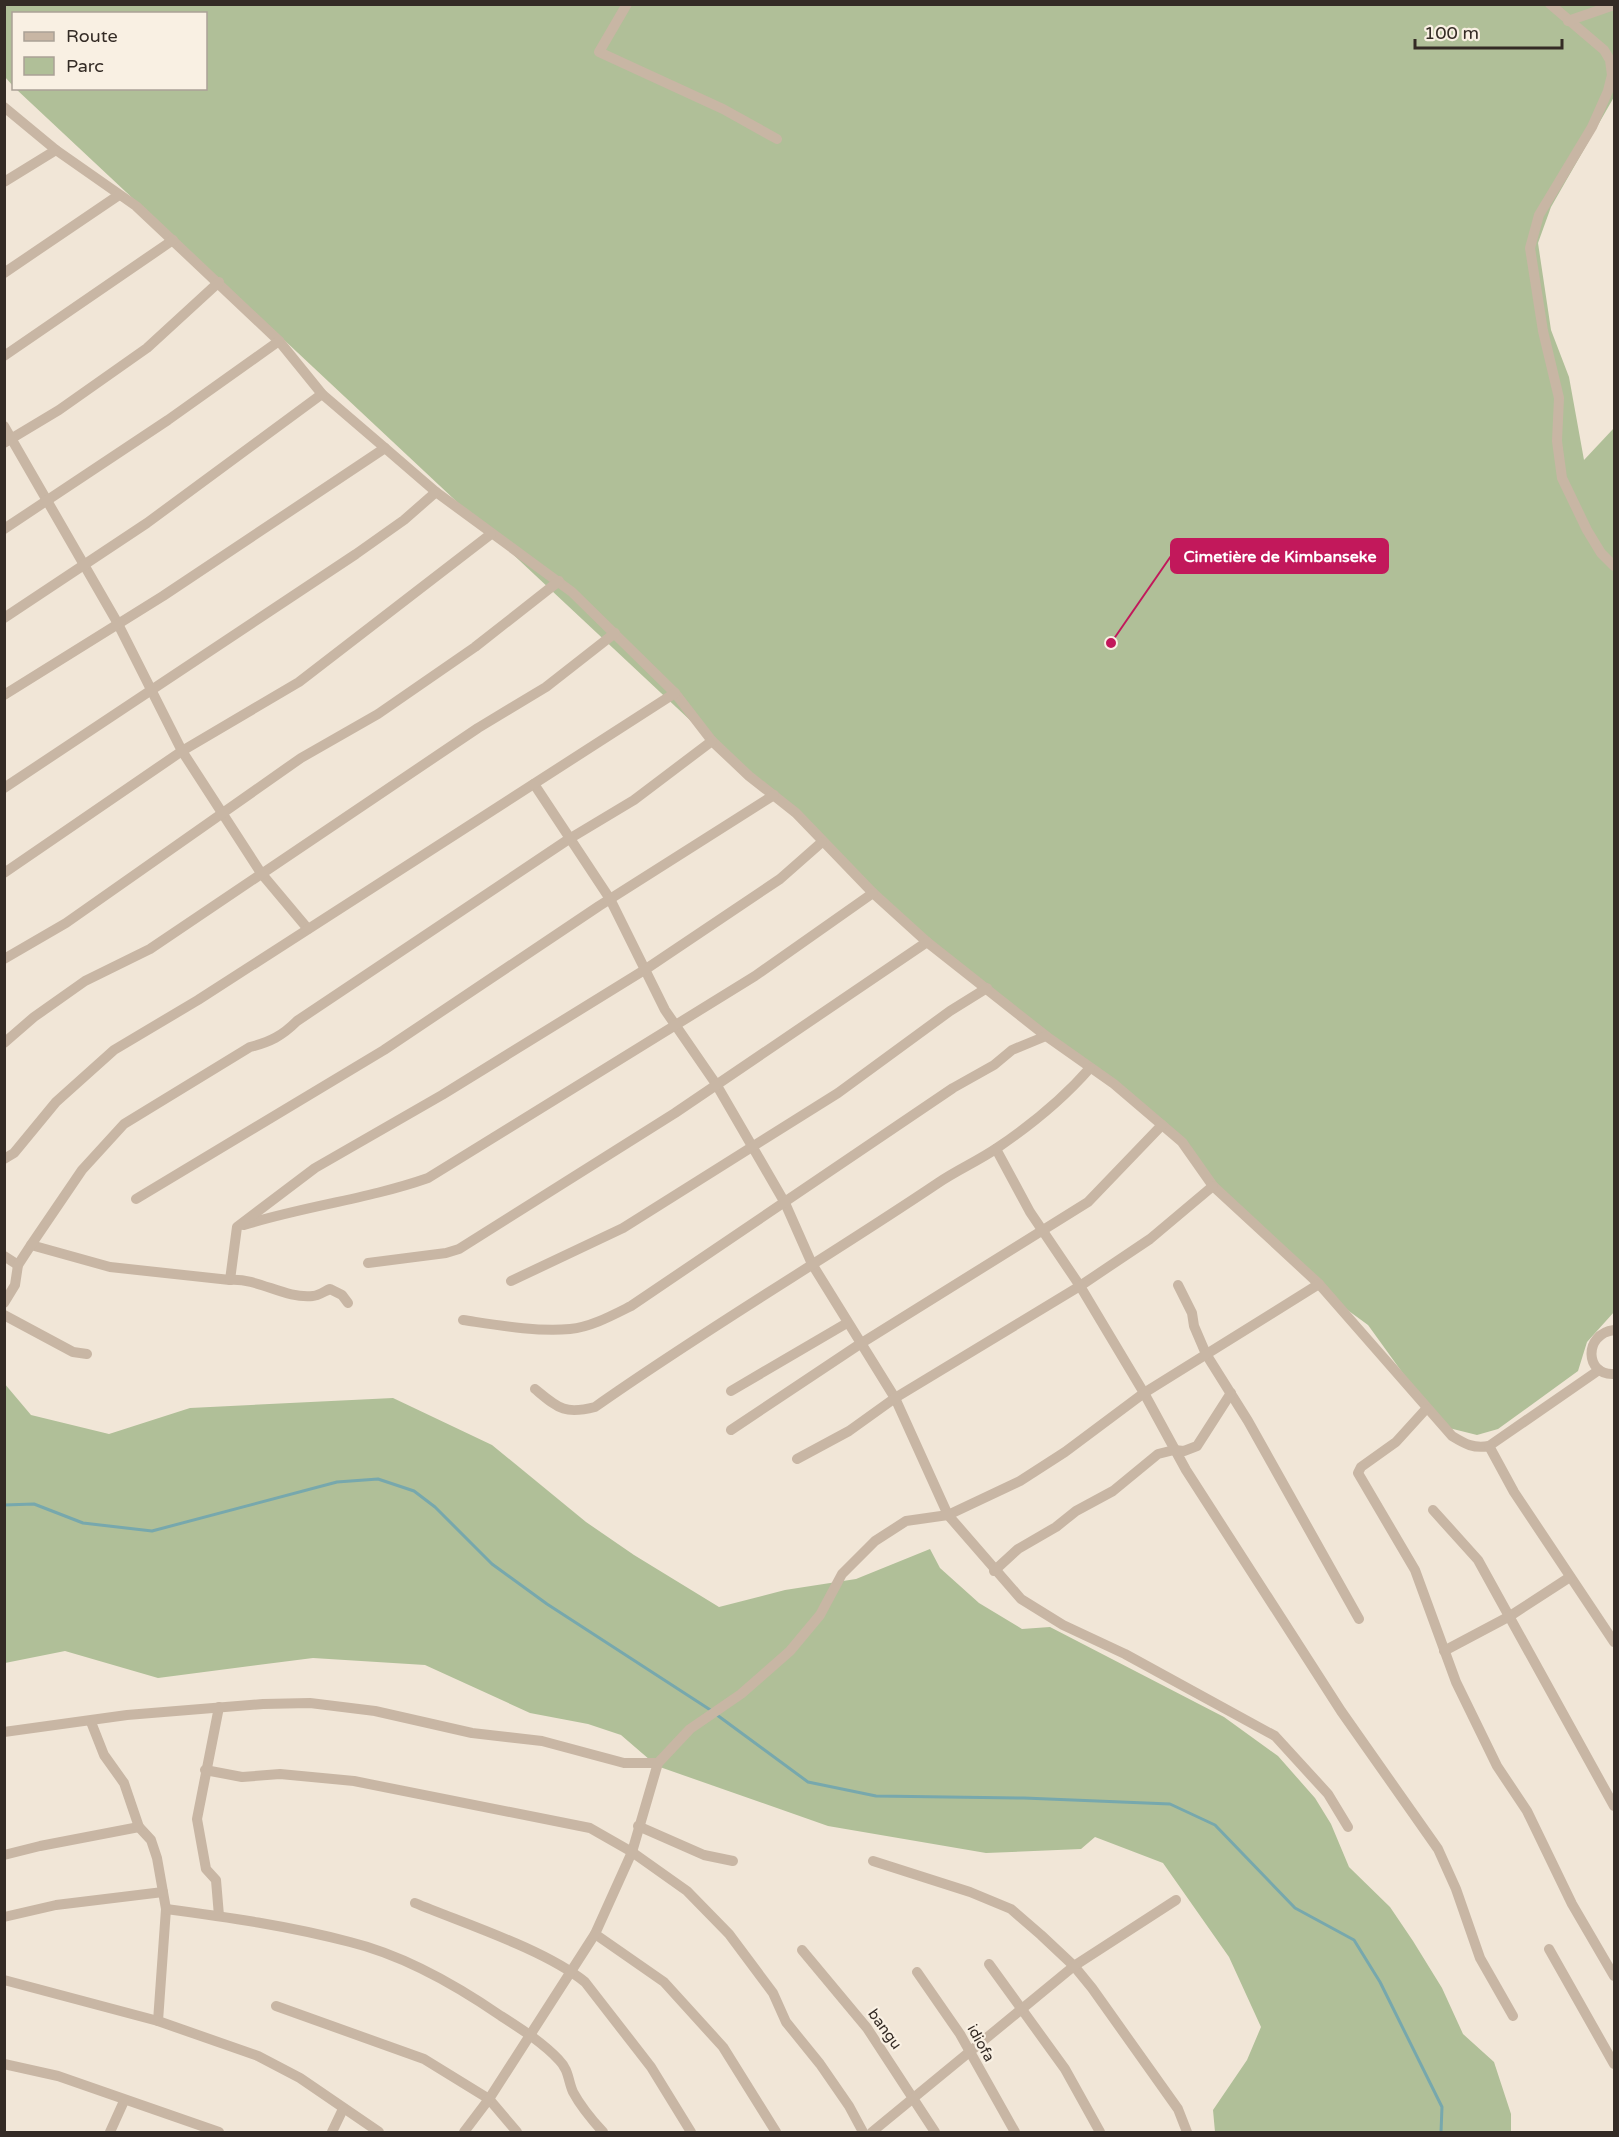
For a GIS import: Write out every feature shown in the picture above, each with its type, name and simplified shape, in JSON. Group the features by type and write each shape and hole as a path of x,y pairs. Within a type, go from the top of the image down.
{"street":[{"path":"627,4 599,52 723,109 777,139"},
{"path":"1550,4 1604,50 1610,60 1612,75 1611,89 1592,127 1539,215 1530,248 1543,331 1559,398 1557,441 1562,478 1587,530 1602,553 1614,566"},
{"path":"1568,21 1614,4"},
{"path":"4,107 56,150 136,206 279,341 322,394 436,492 558,581 615,633 675,693 712,741 796,813 822,842 927,942 1046,1036 1114,1084 1182,1142 1213,1186 1319,1284 1452,1436 1466,1445 1480,1448 1490,1446 1599,1370"},
{"path":"4,182 56,150"},
{"path":"4,273 119,195"},
{"path":"4,356 173,240"},
{"path":"8,440 59,410 147,348 219,282"},
{"path":"4,529 168,420 279,341"},
{"path":"4,618 170,507 322,394"},
{"path":"4,426 8,440 117,622 182,751 261,873 271,881 308,929"},
{"path":"4,695 117,622 163,596 385,448"},
{"path":"4,788 385,534 436,492"},
{"path":"4,873 182,751 299,682 491,534"},
{"path":"4,959 66,924 150,862 222,815 301,758 378,714 476,647 558,581"},
{"path":"4,1043 34,1017 85,981 150,949 478,728 546,687 615,633"},
{"path":"4,1159 14,1153 56,1102 114,1050 308,929 675,693"},
{"path":"4,1303 15,1285 18,1265 30,1245 82,1170 124,1124 250,1047 272,1042 283,1035 297,1021 569,839 634,800 712,741"},
{"path":"534,784 610,899 674,1025 716,1084 785,1203 812,1264 895,1398 948,1515 994,1571 1021,1599 1063,1625 1125,1654 1275,1736 1328,1794 1348,1827"},
{"path":"136,1199 384,1050 610,899 774,795"},
{"path":"230,1280 237,1227 315,1168 442,1095 646,969 780,879 822,842"},
{"path":"237,1227 286,1212 386,1193 428,1178 795,950 873,892"},
{"path":"368,1263 446,1254 459,1249 675,1113 927,942"},
{"path":"511,1281 623,1228 838,1093 950,1011 987,988"},
{"path":"463,1320 496,1325 571,1329 605,1319 632,1306 1012,1050 1046,1036"},
{"path":"535,1389 560,1409 576,1411 595,1407 674,1351 812,1264 847,1245 957,1170 996,1149 1066,1095 1090,1068"},
{"path":"731,1430 860,1344 1088,1202 1162,1125"},
{"path":"996,1149 1042,1231 1080,1286 1144,1393 1174,1450 1347,1721 1438,1849 1456,1889 1477,1952 1513,2016"},
{"path":"797,1459 849,1431 895,1398 1080,1286 1150,1239 1213,1186"},
{"path":"30,1245 110,1267 230,1280 245,1279 283,1292 313,1296 330,1289 342,1296 348,1303"},
{"path":"4,1256 18,1265"},
{"path":"464,2133 489,2099 595,1934 632,1852 658,1763 690,1729 741,1695 790,1651 820,1615 842,1574 874,1541 906,1521 948,1515 1020,1481 1065,1452 1144,1393 1319,1284"},
{"path":"1178,1285 1192,1313 1194,1326 1206,1354 1359,1619"},
{"path":"4,1315 73,1352 87,1354"},
{"path":"731,1391 847,1323"},
{"path":"1614,1330 1606,1331 1596,1338 1591,1348 1592,1360 1599,1370 1614,1374"},
{"path":"994,1571 1018,1549 1056,1527 1076,1511 1113,1491 1158,1454 1174,1450 1184,1451 1197,1446 1231,1394"},
{"path":"1426,1409 1396,1442 1357,1470 1372,1501 1415,1570 1456,1682 1497,1766 1527,1811 1572,1904 1614,1976"},
{"path":"1490,1446 1514,1492 1614,1642"},
{"path":"1434,1510 1478,1560 1614,1806"},
{"path":"1444,1651 1510,1616 1570,1577"},
{"path":"4,1732 91,1722 127,1715 219,1707 310,1703 406,1717 472,1733 542,1741 624,1763 658,1763"},
{"path":"219,1707 197,1819 206,1869 216,1880 219,1916"},
{"path":"91,1722 104,1755 124,1783 139,1827 151,1840 163,1892 165,1909 158,2021"},
{"path":"205,1770 242,1777 280,1774 329,1777 407,1790 590,1828 632,1852 687,1891 729,1934 773,1993 786,2022 820,2064 849,2106 863,2133"},
{"path":"638,1826 704,1855 733,1861"},
{"path":"4,1855 139,1827"},
{"path":"873,1861 970,1892 1011,1910 1074,1966 1178,2109 1187,2133"},
{"path":"4,1917 56,1905 163,1892"},
{"path":"872,2133 1074,1966 1176,1900"},
{"path":"415,1903 572,1971 585,1982 618,2022 651,2067 691,2133"},
{"path":"165,1909 219,1916 351,1942 407,1962 482,2003 530,2035 560,2060 570,2075 572,2090 584,2110 603,2133"},
{"path":"595,1934 664,1982 723,2047 776,2133"},
{"path":"1550,1949 1614,2064"},
{"name":"bangu","path":"802,1950 867,2028 935,2133"},
{"path":"989,1964 1065,2069 1100,2133"},
{"name":"idiofa","path":"917,1972 969,2051 1015,2133"},
{"path":"4,1980 158,2021 258,2056 300,2078 380,2133"},
{"path":"276,2006 424,2060 489,2099 517,2133"},
{"path":"4,2064 58,2076 219,2133"},
{"path":"110,2133 124,2101"},
{"path":"332,2133 343,2109"}],"green space":[{"path":"4,5 1614,5 1614,97 1551,207 1538,243 1551,330 1569,377 1584,460 1614,428 1614,1312 1587,1342 1578,1371 1498,1429 1477,1435 1441,1426 1368,1325 1327,1295 1213,1186 1182,1142 927,942 17,90 207,90 207,12 12,12 12,85 5,77"},
{"path":"4,1383 31,1415 109,1434 190,1408 393,1398 492,1445 586,1522 634,1555 719,1607 785,1590 856,1579 930,1549 940,1568 979,1603 1022,1629 1050,1627 1224,1717 1278,1756 1315,1798 1331,1824 1349,1867 1390,1907 1413,1941 1442,1988 1463,2034 1494,2062 1511,2114 1511,2132 1215,2132 1213,2110 1247,2060 1261,2027 1229,1957 1163,1863 1095,1837 1081,1849 986,1853 828,1826 657,1766 621,1735 588,1724 530,1713 425,1665 313,1658 158,1678 65,1651 5,1663"}],"waterway":[{"path":"4,1505 34,1504 83,1523 152,1531 337,1482 378,1479 414,1491 435,1507 492,1564 547,1604 712,1711"},
{"path":"717,1715 808,1782 876,1796 1024,1798 1170,1804 1215,1825 1295,1908 1354,1940 1380,1982 1442,2107 1441,2132"}],"place":[{"name":"Cimetière de Kimbanseke","path":"1111,643"}]}
